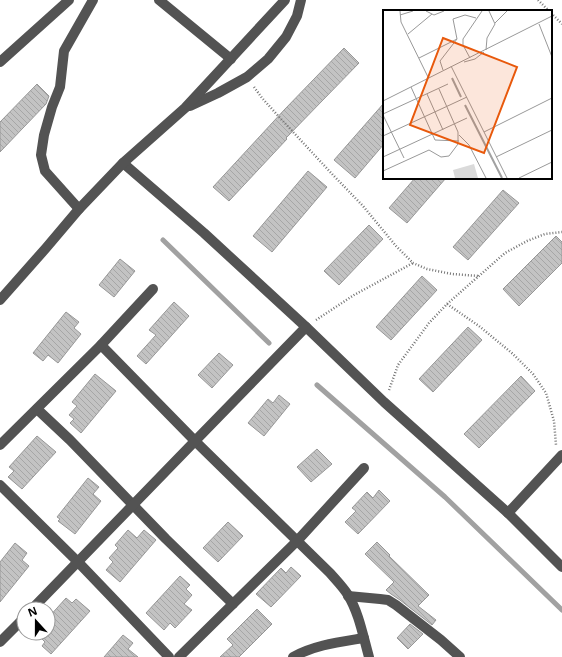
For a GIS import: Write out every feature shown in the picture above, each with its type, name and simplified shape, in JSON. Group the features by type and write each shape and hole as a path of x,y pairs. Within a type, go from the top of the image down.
{"lane":[{"path":"0,62 68,0"},
{"path":"78,209 45,171 41,155 44,135 52,107 60,87 64,51 93,0"},
{"path":"159,0 231,59"},
{"path":"1,298 46,248 78,209 123,163 185,108 285,0"},
{"path":"185,108 218,93 247,76 268,59 286,37 297,16 301,0"},
{"path":"123,163 210,238 384,402 508,513 562,567"},
{"path":"0,445 101,345 153,289"},
{"path":"40,601 306,327"},
{"path":"101,345 195,441 340,584 348,596 358,620 369,657"},
{"path":"37,409 70,440 132,505 233,604"},
{"path":"508,513 560,457"},
{"path":"179,657 297,541 364,468"},
{"path":"0,485 78,562 169,657"},
{"path":"348,596 388,600 441,640 460,657"},
{"path":"0,642 16,626"},
{"path":"292,657 313,648 364,638"}],"path":[{"path":"538,0 548,10"},
{"path":"552,14 562,24"},
{"path":"247,76 267,104 413,263 427,269 452,274 479,276"},
{"path":"384,402 398,364 429,323 447,304 506,253 527,241 546,234 562,232"},
{"path":"306,327 354,295 413,263"},
{"path":"447,304 479,326 513,354 533,374 546,393 554,421 560,457"}],"building":[{"path":"344,48 359,63 286,138 287,139 229,201 213,187"},
{"path":"37,84 49,96 46,104 0,152 0,122"},
{"path":"383,104 383,145 355,178 334,160"},
{"path":"308,171 327,187 272,252 253,236"},
{"path":"414,179 445,179 407,223 389,208"},
{"path":"503,190 519,203 468,260 453,247"},
{"path":"369,225 383,239 339,285 324,271"},
{"path":"556,236 562,242 562,263 519,306 503,289"},
{"path":"120,259 135,271 114,297 99,285"},
{"path":"422,276 437,290 391,340 376,327"},
{"path":"174,302 189,316 146,364 137,356 156,335 149,330"},
{"path":"66,312 79,322 74,328 81,334 58,363 48,355 43,361 33,353"},
{"path":"468,327 482,340 433,392 419,379"},
{"path":"219,353 233,365 212,388 198,375"},
{"path":"95,374 116,391 81,433 70,423 74,419 69,415 77,406 72,402"},
{"path":"521,376 535,391 479,448 464,434"},
{"path":"279,395 290,404 264,436 248,423 268,399 273,403"},
{"path":"37,436 56,452 22,489 8,477 14,471 9,467"},
{"path":"317,449 332,464 311,482 297,467"},
{"path":"88,478 99,487 93,494 101,501 75,534 58,521 60,519 57,517"},
{"path":"379,490 390,501 358,534 345,522 356,511 352,508 367,492 373,498"},
{"path":"228,522 243,536 218,562 203,548"},
{"path":"128,530 137,538 144,530 156,540 120,582 106,570 113,562 109,558 118,548 115,545"},
{"path":"377,542 390,555 389,556 429,595 418,606 436,620 432,625 386,590 394,582 365,554"},
{"path":"15,543 27,553 22,560 29,566 0,602 0,562"},
{"path":"291,567 301,576 271,607 256,594 281,568 286,573"},
{"path":"180,576 190,585 186,589 192,595 184,604 192,610 175,628 170,623 164,630 146,613"},
{"path":"66,598 72,603 76,599 90,611 51,654 42,646 45,642 44,641 56,641 56,609"},
{"path":"257,609 272,624 239,657 220,657 233,645 227,639"},
{"path":"410,624 423,634 408,649 397,638"},
{"path":"123,635 133,643 128,649 138,657 104,657"}],"waterway":[{"path":"163,240 269,343"},
{"path":"317,385 445,497 562,610"}]}
